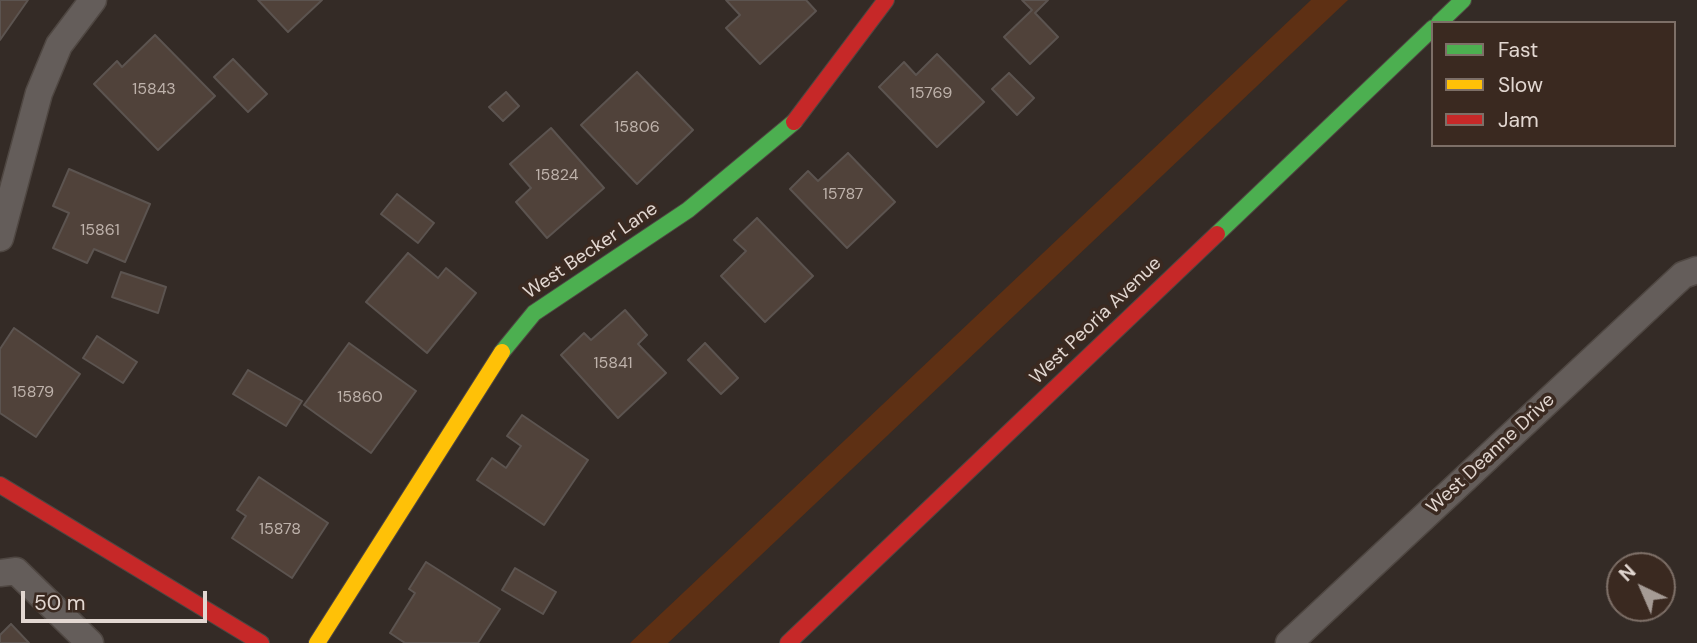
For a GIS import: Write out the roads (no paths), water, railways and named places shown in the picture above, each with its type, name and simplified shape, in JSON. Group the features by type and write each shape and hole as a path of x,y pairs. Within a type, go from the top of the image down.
{"street":[{"path":"0,238 39,93 59,45 93,0"},
{"name":"West Becker Lane","path":"317,643 499,355 534,313 688,210 788,130 886,0"},
{"path":"1441,21 1463,0"},
{"name":"West Peoria Avenue","path":"788,643 1431,30"},
{"name":"West Deanne Drive","path":"1289,643 1683,275 1697,270"},
{"path":"0,485 261,643"},
{"path":"8,572 90,643"}]}
